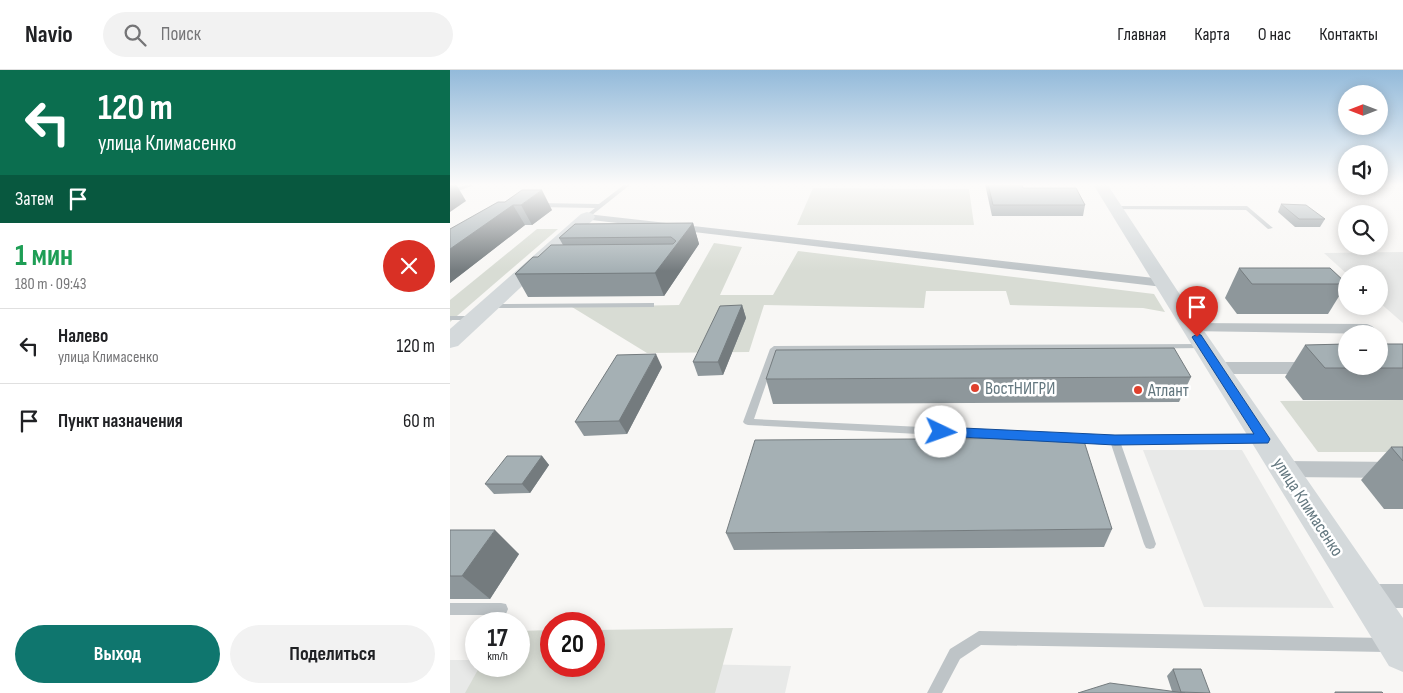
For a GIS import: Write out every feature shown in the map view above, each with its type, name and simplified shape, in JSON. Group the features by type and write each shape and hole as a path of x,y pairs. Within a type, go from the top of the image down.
{"street":[{"path":"450,341 482,312 542,264 592,213"},
{"path":"610,213 1163,283"},
{"name":"улица Климасенко","path":"1118,213 1401,648"},
{"path":"1204,347 1338,332"},
{"path":"1204,347 1325,368"},
{"path":"1284,469 1403,470"},
{"path":"1366,596 1403,596"}],"lane":[{"path":"1253,213 1270,228"},
{"path":"450,318 482,312 651,305"},
{"path":"1204,347 774,349 748,422 1115,440 1264,439"},
{"path":"1115,440 1150,544"},
{"path":"450,609 501,609"},
{"path":"934,693 955,654 979,638 1401,648"}],"shaded area":[{"path":"802,213 972,213 974,225 797,225"},
{"path":"537,229 558,229 450,322 450,300"},
{"path":"714,243 742,247 720,295 773,295 798,251 1154,294 1165,312 1143,308 1010,305 1006,291 926,291 924,308 764,305 749,352 647,353 572,307 679,305"},
{"path":"1388,252 1403,252 1403,323 1388,310 1388,265 1338,266 1324,253 1338,253 1338,255 1388,255"},
{"path":"1403,400 1403,452 1318,452 1280,401"},
{"path":"1143,450 1242,450 1334,608 1204,607"},
{"path":"733,628 715,693 465,693 474,677 530,677 530,631 540,630 540,677 605,677 605,630"},
{"path":"450,660 465,660 465,677 530,677 530,666 540,666 540,677 605,677 605,662 791,666 785,693 450,693"}],"building":[{"path":"478,213 501,213 450,249 450,229"},
{"path":"1292,213 1317,213 1325,219 1299,219"},
{"path":"693,223 655,273 515,274 533,257 538,257 551,245 673,244 676,241 671,237 559,238 575,224"},
{"path":"1239,268 1330,268 1338,276 1338,284 1252,284"},
{"path":"742,305 718,362 693,362 720,306"},
{"path":"1338,344 1338,368 1325,368 1305,345"},
{"path":"1388,344 1403,344 1403,368 1388,368"},
{"path":"1174,348 1191,377 766,379 776,350"},
{"path":"656,354 619,421 575,422 617,355"},
{"path":"1083,438 1112,529 726,533 755,440"},
{"path":"1391,447 1403,447 1403,461"},
{"path":"507,456 542,456 522,484 485,484"},
{"path":"450,530 495,530 462,576 450,576"},
{"path":"1173,669 1201,669 1210,693 1181,692"},
{"path":"1110,683 1185,693 1078,693"},
{"path":"1382,692 1383,693 1335,693"}],"place":[{"name":"ВостНИГРИ","path":"975,388"},
{"name":"Атлант","path":"1138,390"}],"route":[{"path":"941,432 1115,440 1264,439 1197,337"}]}
